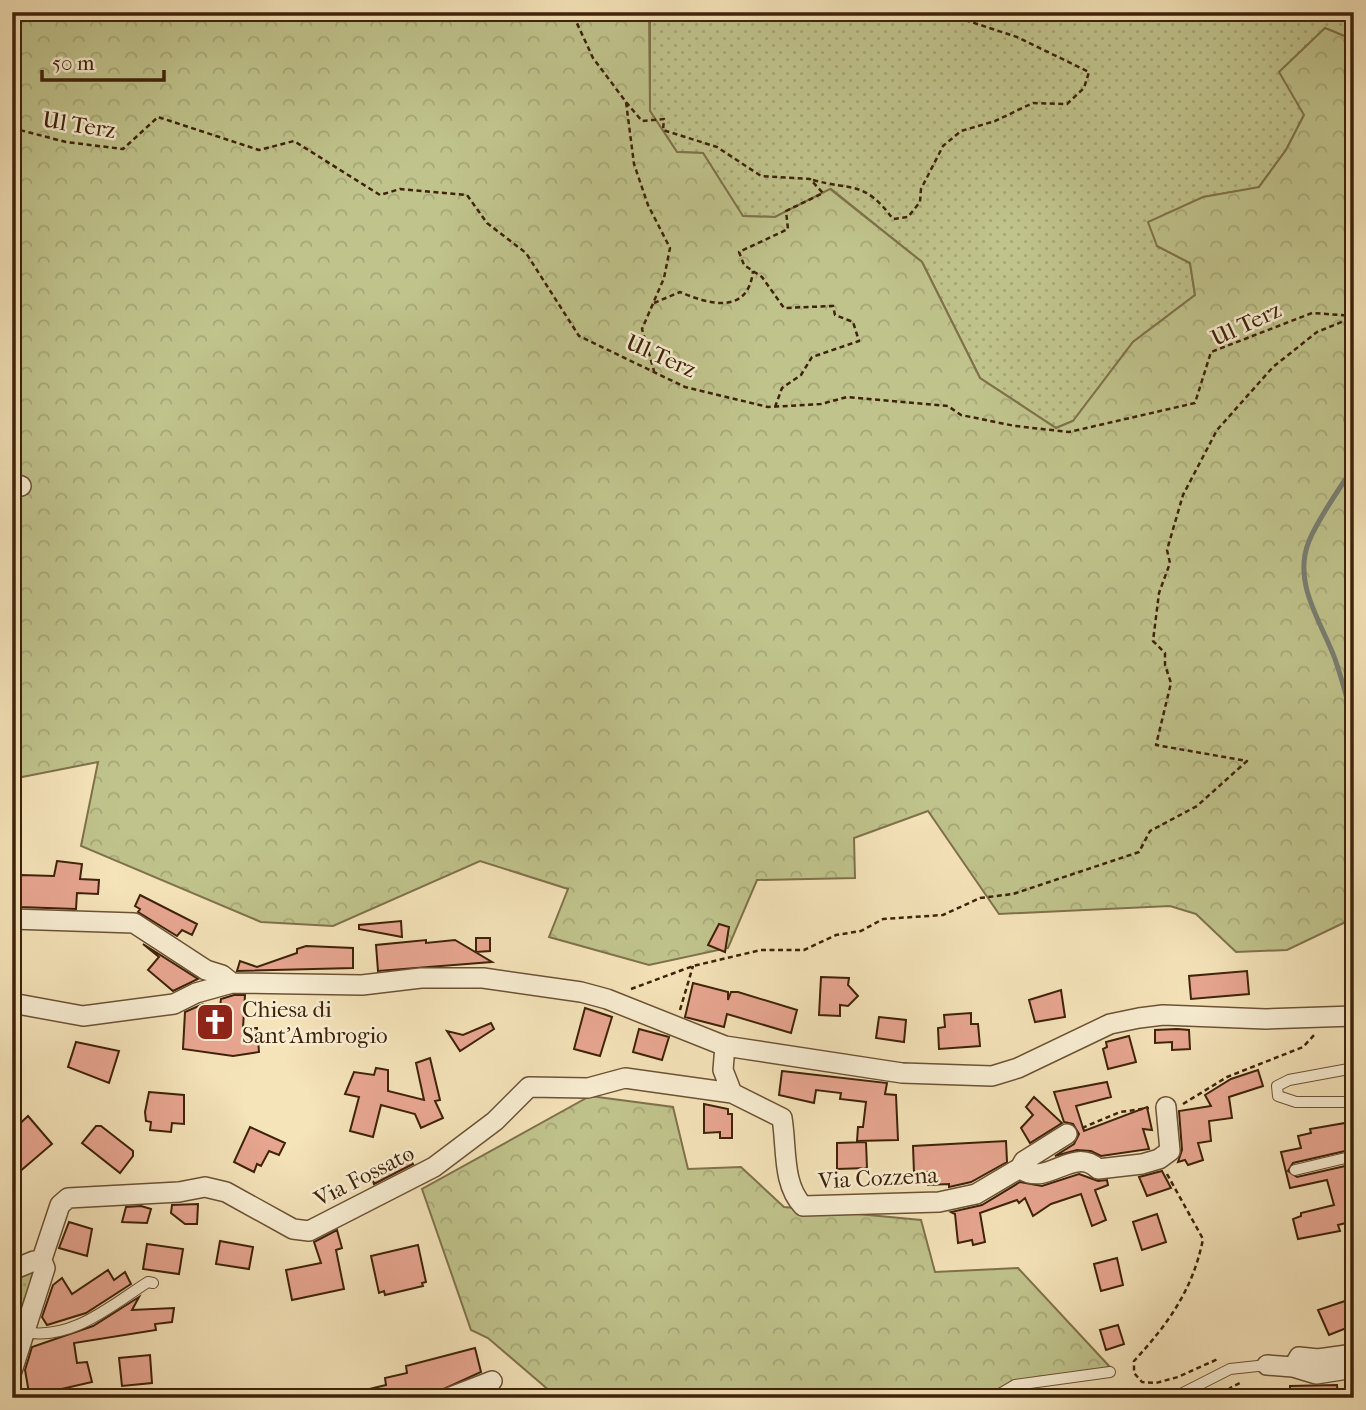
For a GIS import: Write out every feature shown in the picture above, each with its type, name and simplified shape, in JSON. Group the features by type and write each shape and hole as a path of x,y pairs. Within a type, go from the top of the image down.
{"street":[{"path":"12,919 134,922 206,970 222,975 232,983"},
{"path":"12,1003 74,1016 99,1015 174,1004 196,993 232,983 362,985 421,978 483,978 581,992 676,1025 725,1046 902,1073 992,1076 1018,1068 1110,1024 1139,1018 1163,1015 1266,1019 1354,1016"},
{"path":"725,1046 723,1070 732,1093"},
{"name":"Via Fossato","path":"41,1262 60,1205 68,1198 179,1192 205,1187 226,1192 293,1228 309,1231 434,1167 495,1121 529,1087 588,1088 625,1078 732,1093"},
{"name":"Via Cozzena","path":"732,1093 782,1118 789,1184 794,1196 803,1206 939,1202 976,1194 1020,1168"},
{"path":"1067,1134 1024,1161 1020,1168 1027,1174 1040,1175 1074,1161 1092,1163 1098,1169 1159,1159 1170,1151 1166,1108"},
{"path":"12,1270 29,1262 41,1262 44,1272 12,1371"},
{"path":"1293,1367 1298,1357 1318,1359 1354,1354"},
{"path":"1267,1364 1293,1367 1316,1374 1354,1368"},
{"path":"448,1398 492,1381"}],"lane":[{"path":"1354,1068 1289,1080 1277,1086 1278,1096 1296,1102 1354,1102"},
{"path":"1295,1170 1354,1156"},
{"path":"23,1332 73,1328 107,1311 148,1282 153,1283"},
{"path":"1173,1398 1230,1369 1267,1364"},
{"path":"993,1398 1015,1385 1110,1372"}],"path":[{"path":"565,12 575,19 593,58 642,121 664,119 663,130 717,147 761,176 810,179 834,186 843,183 864,191 881,202 893,219 908,217 920,202 921,188 943,146 961,131 995,121 1033,103 1068,104 1084,88 1089,72 1017,37 959,18 960,12"},
{"path":"626,102 634,164 648,205 670,248 654,303 642,329 654,372"},
{"name":"Ul Terz","path":"12,128 66,142 123,149 158,117 259,150 294,141 380,195 400,189 467,195 487,223 526,253 579,336 685,387 775,407 860,398 948,406 961,415 1015,426 1069,432 1195,402 1212,352 1250,335 1312,313 1354,316"},
{"path":"775,407 782,388 802,375 812,357 859,341 853,322 835,315 833,306 784,309 774,291 744,265 739,252 788,229 786,211 823,193 810,179"},
{"path":"654,303 680,292 701,302 718,306 729,303 751,281 753,271"},
{"path":"637,986 693,966 761,950 804,950 836,935 861,930 883,919 943,915 980,898 1013,894 1139,852 1150,831 1196,806 1247,761 1156,744 1171,683 1165,665 1165,653 1153,641 1159,593 1170,563 1167,550 1184,495 1217,430 1272,367 1317,332 1354,316"},
{"path":"676,1025 693,966"},
{"path":"1067,1134 1120,1112 1180,1105 1227,1077 1303,1047 1327,1022 1329,1015"},
{"path":"1159,1159 1203,1239 1188,1290 1153,1342 1134,1361 1134,1373 1142,1382 1156,1383 1225,1356"}],"green space":[{"path":"12,12 649,12 650,111 677,152 703,153 743,216 775,217 830,189 922,262 980,378 1056,428 1073,421 1133,342 1195,295 1190,263 1157,246 1148,222 1203,197 1259,187 1286,150 1304,115 1279,72 1325,28 1354,40 1354,918 1287,950 1236,952 1196,914 1170,906 999,914 928,811 854,838 855,878 757,880 728,948 649,965 549,937 568,889 480,861 333,926 261,922 81,846 98,762 12,779"},
{"path":"650,12 1354,12 1354,40 1325,28 1304,115 1286,150 1258,188 1203,197 1157,246 1190,263 1195,295 1133,342 1073,421 1056,428 980,378 922,262 831,189 775,217 742,216 703,153 677,152 650,111"},
{"path":"590,1096 673,1107 688,1169 741,1167 784,1207 921,1220 935,1272 1018,1268 1110,1367 987,1395 987,1398 558,1398 488,1338 471,1330 422,1189"},
{"path":"25,1271 36,1273 12,1350 12,1277"}],"building":[{"path":"57,861 82,864 80,879 99,880 98,894 77,893 76,909 19,907 21,875 54,876"},
{"path":"140,895 197,924 192,935 182,930 177,936 138,912 140,909 135,906"},
{"path":"401,921 402,937 359,929 359,925"},
{"path":"719,924 729,927 725,952 708,945"},
{"path":"476,938 490,938 490,951 476,952"},
{"path":"426,940 426,943 455,940 492,962 378,971 376,945"},
{"path":"143,944 198,979 173,991 148,970 159,957"},
{"path":"306,946 353,948 353,968 237,971 240,961 257,967 297,953 297,949"},
{"path":"1247,971 1249,994 1191,999 1189,976"},
{"path":"821,977 849,978 848,985 858,996 848,1006 840,1005 840,1016 819,1015"},
{"path":"693,983 728,992 728,1000 731,992 738,992 797,1010 791,1033 727,1014 724,1027 685,1017"},
{"path":"1061,990 1065,1017 1035,1022 1029,1000"},
{"name":"Chiesa di Sant'Ambrogio","path":"245,995 243,1028 257,1028 259,1052 233,1056 183,1049 185,1012 203,1004 220,1006 221,999"},
{"path":"585,1008 612,1017 600,1056 574,1049"},
{"path":"971,1013 971,1024 978,1024 980,1046 939,1049 938,1028 945,1027 944,1015"},
{"path":"879,1017 906,1020 904,1042 876,1038"},
{"path":"491,1023 494,1029 460,1051 447,1031 463,1035"},
{"path":"639,1029 669,1037 662,1060 633,1052"},
{"path":"1155,1030 1189,1030 1190,1049 1172,1050 1172,1042 1155,1043"},
{"path":"1129,1036 1136,1062 1108,1069 1103,1049 1107,1047 1106,1042"},
{"path":"76,1042 119,1051 109,1083 68,1067"},
{"path":"430,1058 440,1100 435,1101 443,1118 421,1128 415,1114 381,1105 373,1137 350,1131 359,1097 345,1094 354,1072 374,1075 376,1068 388,1070 388,1091 424,1100 416,1063"},
{"path":"1258,1070 1263,1086 1229,1097 1232,1118 1209,1121 1211,1141 1198,1143 1203,1160 1188,1165 1185,1160 1178,1162 1182,1150 1179,1111 1211,1106 1205,1095 1231,1079"},
{"path":"782,1071 887,1083 885,1094 896,1095 898,1140 857,1141 858,1127 863,1127 866,1102 840,1099 841,1093 816,1090 814,1103 779,1095"},
{"path":"1107,1082 1111,1097 1076,1106 1084,1131 1147,1107 1152,1130 1143,1129 1149,1149 1101,1156 1091,1151 1077,1150 1055,1156 1074,1144 1079,1134 1073,1124 1064,1122 1054,1092"},
{"path":"149,1092 184,1095 184,1124 172,1123 171,1132 150,1130 151,1122 146,1121 145,1112"},
{"path":"1034,1097 1062,1123 1030,1143 1021,1128 1033,1115 1026,1107"},
{"path":"704,1104 728,1109 728,1114 732,1114 732,1138 720,1138 720,1132 704,1133"},
{"path":"28,1116 52,1144 18,1173 12,1165 12,1131"},
{"path":"1345,1123 1346,1128 1354,1127 1354,1149 1293,1163 1288,1171 1297,1177 1354,1164 1354,1221 1338,1225 1340,1231 1298,1239 1293,1219 1301,1216 1301,1213 1334,1205 1327,1180 1290,1188 1281,1152 1301,1148 1298,1136 1311,1133 1310,1129"},
{"path":"96,1126 101,1126 133,1151 133,1156 120,1173 82,1143"},
{"path":"250,1127 285,1143 279,1155 269,1151 261,1166 257,1164 254,1172 234,1162"},
{"path":"1006,1141 1007,1162 971,1182 949,1187 949,1184 928,1185 927,1172 914,1173 913,1146"},
{"path":"866,1142 867,1168 837,1169 837,1143"},
{"path":"406,1152 413,1164 374,1184 369,1170"},
{"path":"1162,1171 1171,1188 1147,1196 1139,1177"},
{"path":"1079,1174 1098,1181 1107,1180 1108,1185 1095,1190 1106,1220 1092,1226 1081,1194 1051,1204 1033,1216 1025,1198 1019,1203 1017,1200 980,1213 985,1242 973,1245 972,1240 958,1243 955,1214 951,1212 982,1205 1020,1182 1042,1186"},
{"path":"198,1204 197,1224 185,1224 171,1213 172,1205"},
{"path":"141,1206 151,1209 147,1223 122,1222 126,1207"},
{"path":"1157,1214 1166,1242 1142,1250 1133,1222"},
{"path":"69,1222 92,1229 87,1256 59,1248"},
{"path":"337,1230 342,1248 336,1250 344,1289 292,1300 286,1270 321,1263 314,1242"},
{"path":"220,1241 253,1247 249,1269 216,1264"},
{"path":"147,1244 183,1249 179,1274 143,1269"},
{"path":"418,1245 426,1282 422,1283 423,1286 385,1295 384,1291 379,1293 371,1256"},
{"path":"1117,1258 1123,1285 1101,1291 1094,1264"},
{"path":"108,1270 114,1280 125,1272 131,1284 86,1313 47,1325 42,1317 53,1285 62,1278 72,1294"},
{"path":"139,1297 132,1310 174,1308 172,1322 155,1324 156,1330 74,1343 77,1363 87,1362 92,1382 44,1393 44,1390 29,1393 25,1370 32,1347 93,1326"},
{"path":"1354,1298 1354,1325 1329,1335 1318,1310"},
{"path":"1118,1325 1124,1344 1106,1350 1100,1330"},
{"path":"475,1348 481,1372 424,1398 354,1398 353,1393 386,1385 385,1378 407,1373 406,1366"},
{"path":"150,1355 152,1383 122,1386 119,1358"},
{"path":"1337,1385 1338,1398 1290,1398 1290,1386"}],"waterway":[{"path":"1353,302 1354,306"},
{"path":"1354,399 1346,420 1354,459"},
{"path":"1354,466 1313,531 1305,557 1304,572 1310,601 1335,659 1354,721"}],"place":[{"name":"Chiesa di Sant'Ambrogio","path":"215,1022"}]}
